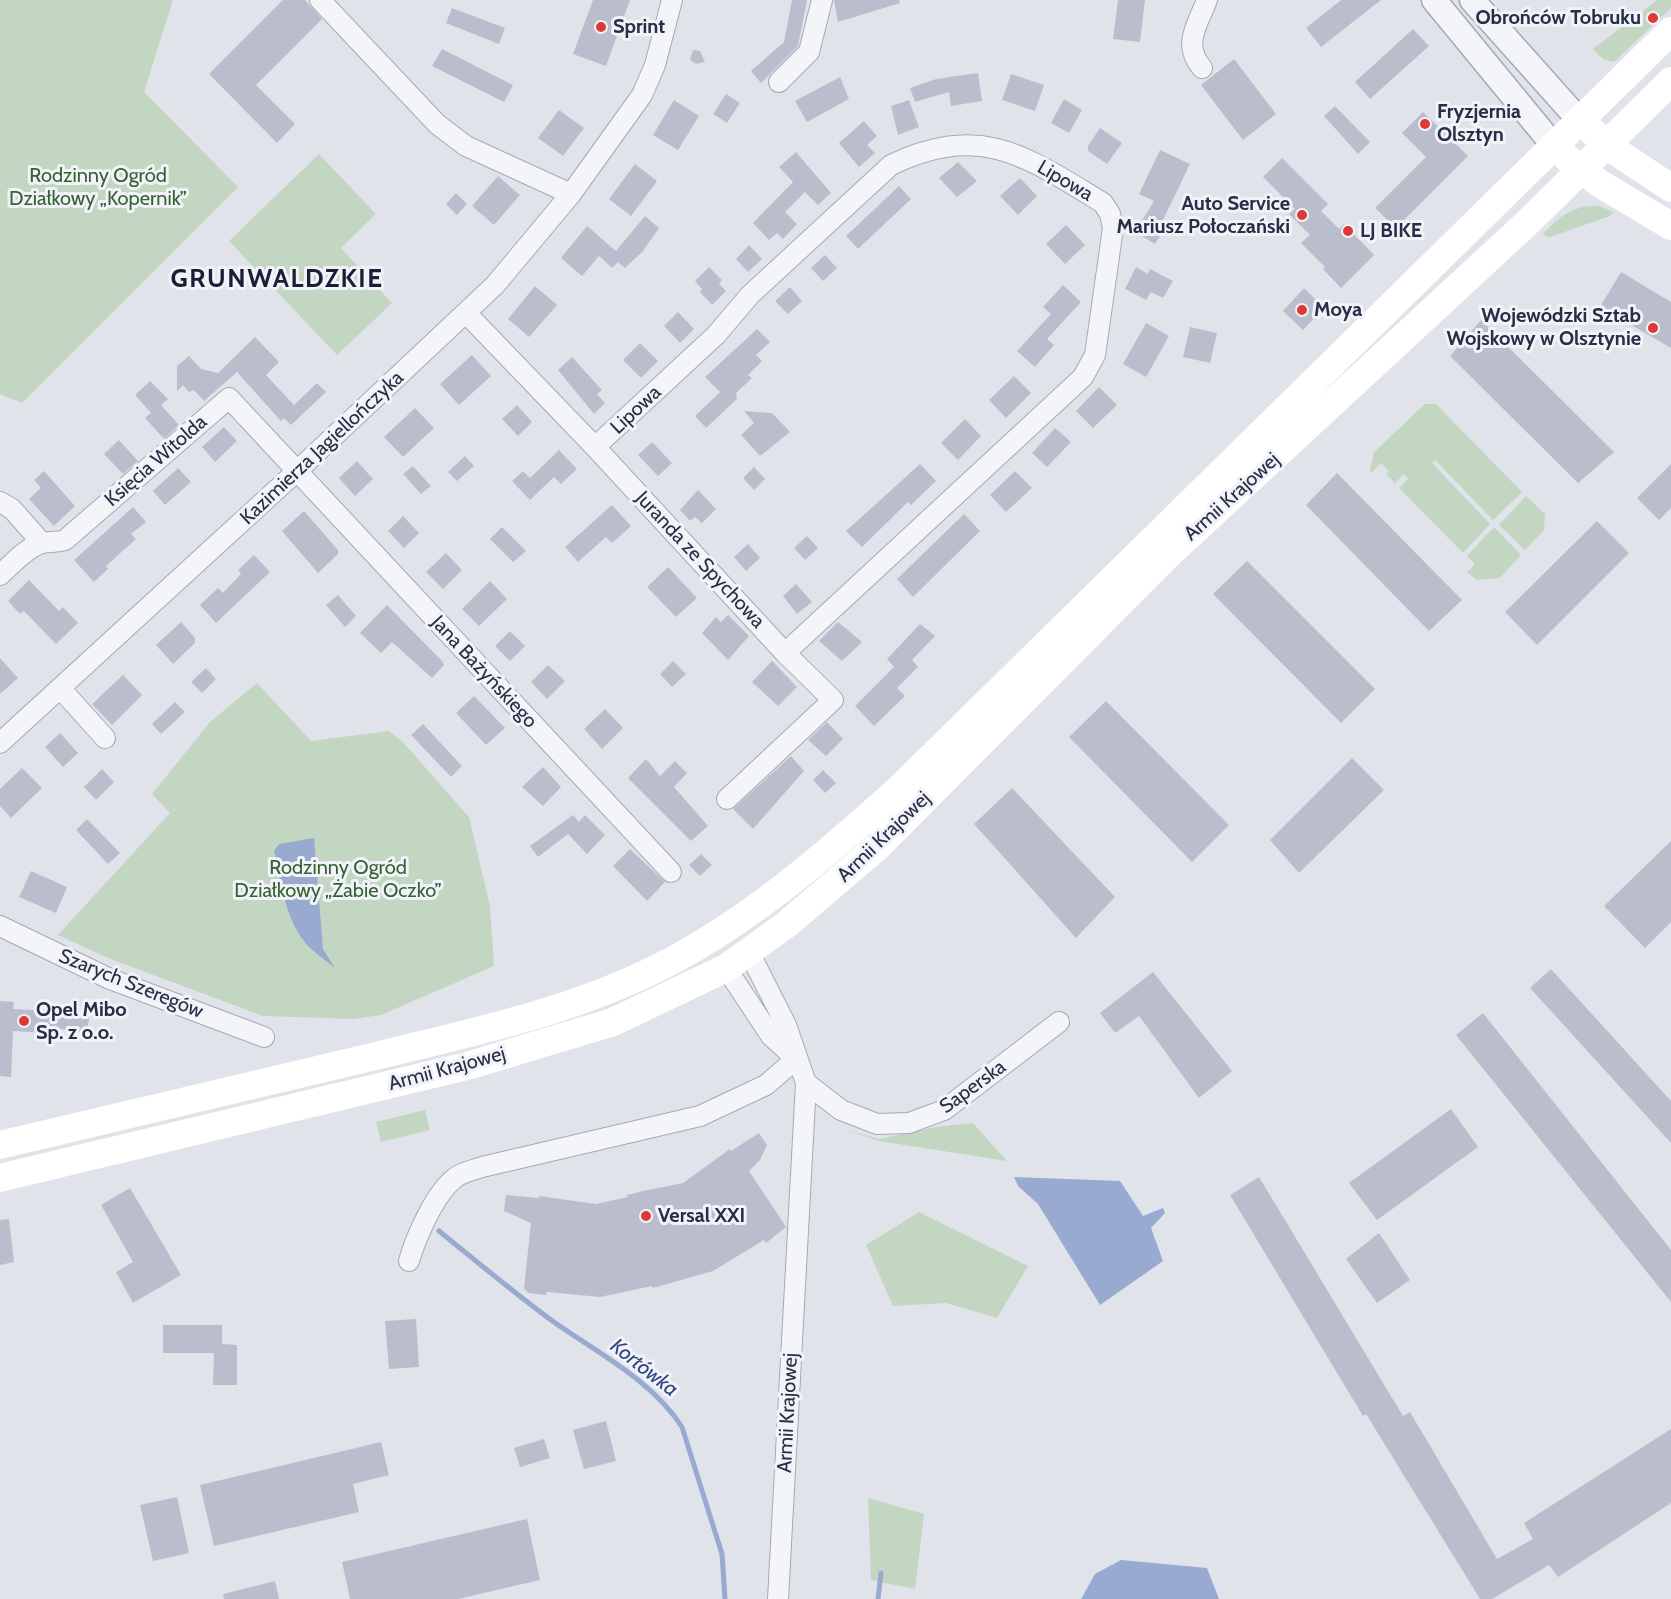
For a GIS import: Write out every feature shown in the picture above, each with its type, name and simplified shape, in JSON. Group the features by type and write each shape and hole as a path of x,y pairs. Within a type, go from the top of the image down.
{"main road":[{"name":"Armii Krajowej","path":"0,1145 523,1019 623,984 676,959 720,932 777,893 899,789 1671,31"},
{"name":"Armii Krajowej","path":"0,1178 467,1066 613,1022 737,960 787,924 876,848 1168,555 1581,171 1671,81"},
{"path":"1580,120 1606,145 1671,188"},
{"path":"1554,146 1581,171 1671,226"},
{"path":"720,932 737,960"}],"street":[{"path":"320,0 437,124 459,141 571,194"},
{"name":"Kazimierza Jagiellończyka","path":"0,743 467,314 495,285 571,194 642,95 655,65 672,0"},
{"path":"779,82 809,52 822,0"},
{"path":"1202,68 1190,48 1207,0"},
{"path":"1434,0 1554,146"},
{"path":"1472,0 1580,120"},
{"name":"Lipowa","path":"596,447 716,334 750,295 891,165 920,151 957,144 989,145 1015,153 1103,202 1110,214 1113,228 1095,355 1083,377 785,653"},
{"name":"Juranda ze Spychowa","path":"467,314 596,447 785,653 833,700 727,799"},
{"name":"Księcia Witolda","path":"0,575 20,557 42,543 54,544 65,540 229,398 297,471"},
{"name":"Jana Bażyńskiego","path":"297,471 671,872"},
{"path":"0,502 12,509 42,543"},
{"path":"60,688 105,738"},
{"name":"Szarych Szeregów","path":"0,926 110,979 264,1037"},
{"name":"Saperska","path":"737,960 771,1036 796,1059"},
{"name":"Saperska","path":"737,960 786,1025 806,1083 841,1110 867,1122 887,1125 921,1121 955,1103 1059,1022"},
{"path":"409,1261 415,1239 442,1193 456,1177 482,1167 700,1116 766,1085 796,1059"},
{"name":"Armii Krajowej","path":"778,1599 806,1083"}],"green space":[{"name":"Rodzinny Ogród Działkowy „Kopernik”","path":"0,0 173,0 144,92 238,187 22,403 0,394"},
{"path":"1657,0 1671,0 1671,8 1614,62 1603,59 1593,49"},
{"path":"319,154 376,214 341,248 392,303 337,355 229,241"},
{"path":"1599,206 1614,212 1610,216 1550,237 1543,235 1568,213 1583,207"},
{"path":"1425,404 1436,404 1522,492 1493,520 1435,460 1432,463 1490,524 1463,553 1399,488 1408,479 1404,474 1395,483 1386,474 1389,471 1381,463 1371,473 1370,470 1374,452"},
{"path":"1526,496 1545,514 1544,530 1525,550 1499,525"},
{"path":"1494,527 1521,555 1500,578 1477,580 1467,572 1475,564 1467,556"},
{"name":"Rodzinny Ogród Działkowy „Żabie Oczko”","path":"257,683 311,741 389,731 402,741 469,817 490,906 494,966 381,1015 353,1019 263,1016 108,958 58,935 170,813 152,794 210,722"},
{"path":"425,1110 430,1130 381,1142 376,1122"},
{"path":"973,1123 1007,1161 879,1141 844,1129 879,1139 936,1127"},
{"path":"919,1212 1028,1266 997,1318 946,1303 893,1306 866,1245"},
{"path":"868,1498 924,1514 915,1589 871,1580"}],"water":[{"path":"314,838 323,949 335,968 309,947 295,926 282,889 274,851 279,844"},
{"path":"1014,1177 1120,1181 1143,1216 1163,1208 1165,1213 1151,1228 1163,1261 1100,1305 1038,1204 1018,1186"},
{"path":"1121,1560 1207,1568 1219,1599 1081,1599 1095,1574"}],"building":[{"path":"283,0 305,0 322,19 256,85 295,124 277,143 209,74"},
{"name":"Sprint","path":"593,0 630,0 606,66 573,54"},
{"path":"792,0 807,0 798,46 761,83 751,71 784,42"},
{"path":"834,0 899,0 900,3 838,22"},
{"path":"1118,0 1145,0 1140,42 1113,39"},
{"path":"1341,0 1381,0 1321,47 1306,28"},
{"path":"452,8 505,28 499,44 446,23"},
{"path":"1413,29 1429,46 1370,99 1355,82"},
{"path":"442,49 513,85 504,102 432,66"},
{"path":"693,50 700,51 705,62 696,64 690,60"},
{"path":"1234,59 1276,114 1243,140 1201,85"},
{"path":"978,73 982,101 951,106 949,92 915,102 910,88 936,79"},
{"path":"1011,74 1044,85 1035,111 1002,100"},
{"path":"840,77 849,99 807,122 795,101"},
{"path":"726,94 740,103 727,123 713,114"},
{"path":"1064,99 1082,110 1069,133 1051,123"},
{"path":"674,100 699,116 678,150 653,135"},
{"path":"909,100 919,127 898,135 891,106"},
{"path":"1335,106 1370,142 1358,154 1324,116"},
{"path":"559,110 584,128 563,156 538,138"},
{"path":"1423,112 1468,156 1396,228 1375,208 1426,157 1402,133"},
{"path":"864,121 877,136 867,145 875,153 859,167 839,143"},
{"path":"1100,128 1122,143 1107,164 1088,151 1088,146"},
{"path":"1160,150 1190,164 1163,220 1168,223 1155,244 1135,232 1154,201 1139,194"},
{"path":"796,152 831,193 818,205 805,192 785,212 797,224 783,239 777,233 769,240 753,223 793,182 779,167"},
{"path":"1282,158 1328,204 1321,211 1339,229 1344,224 1374,255 1341,288 1323,269 1325,267 1301,243 1310,235 1289,214 1295,209 1263,177"},
{"path":"958,162 977,181 957,197 939,178"},
{"path":"635,164 657,181 631,216 609,199"},
{"path":"498,176 520,195 494,225 472,206"},
{"path":"1020,178 1037,196 1018,215 1000,196"},
{"path":"899,186 911,199 858,249 846,236"},
{"path":"456,193 467,204 457,215 446,204"},
{"path":"645,216 659,228 643,251 625,268 618,262 612,268 599,256 582,276 561,258 587,226 616,251"},
{"path":"1066,225 1085,245 1065,264 1046,244"},
{"path":"749,245 762,259 748,272 736,259"},
{"path":"825,255 837,268 823,281 811,268"},
{"path":"709,267 722,280 719,284 726,291 712,305 700,292 702,289 695,281"},
{"path":"1136,267 1148,274 1150,269 1173,281 1163,298 1151,292 1146,300 1125,289"},
{"name":"Wojewódzki Sztab Wojskowy w Olsztynie","path":"1621,272 1671,302 1671,348 1600,307"},
{"path":"1063,285 1081,302 1047,339 1054,345 1035,367 1017,351 1051,314 1043,307"},
{"path":"535,286 557,305 529,337 508,319"},
{"path":"790,287 802,301 788,314 775,301"},
{"path":"1304,288 1324,308 1303,330 1283,311"},
{"path":"678,312 694,329 680,343 664,326"},
{"path":"1481,320 1614,452 1578,483 1450,356"},
{"path":"1146,323 1169,336 1146,377 1123,364"},
{"path":"1190,327 1217,333 1210,363 1183,357"},
{"path":"757,329 770,342 756,355 762,361 748,375 752,378 736,393 737,399 706,428 695,416 720,392 705,377"},
{"path":"255,337 279,362 266,375 294,405 317,383 326,392 291,425 284,418 281,421 237,372 204,401 194,390 189,392 183,385 177,391 177,366 189,356 201,369 218,373"},
{"path":"640,343 658,361 641,378 623,360"},
{"path":"472,355 491,376 459,405 440,384"},
{"path":"572,357 602,390 597,394 605,403 594,414 558,370"},
{"path":"1014,376 1031,393 1006,418 989,400"},
{"path":"150,381 168,399 161,405 179,425 164,439 145,418 151,413 135,395"},
{"path":"1099,387 1117,405 1093,428 1076,411"},
{"path":"517,405 532,422 518,436 502,419"},
{"path":"415,408 434,428 403,457 384,437"},
{"path":"744,411 772,413 790,432 760,456 741,435 754,423"},
{"path":"965,419 981,436 958,460 941,443"},
{"path":"224,427 237,441 215,462 202,447"},
{"path":"1055,428 1071,442 1047,467 1032,453"},
{"path":"119,440 138,461 123,474 104,454"},
{"path":"652,442 672,463 658,476 638,455"},
{"path":"559,450 577,469 561,484 554,477 530,500 512,481 523,471 530,478"},
{"path":"465,456 474,466 457,481 448,472"},
{"path":"357,461 373,479 355,496 339,478"},
{"path":"920,464 936,481 911,505 908,502 862,547 846,531"},
{"path":"1671,464 1671,508 1659,520 1637,498"},
{"path":"413,466 431,486 421,494 403,474"},
{"path":"754,467 765,479 754,490 743,478"},
{"path":"178,468 191,482 165,505 153,491"},
{"path":"44,471 75,506 54,526 29,499 41,488 34,480"},
{"path":"1015,471 1032,488 1006,512 990,495"},
{"path":"1337,473 1462,600 1429,631 1306,505"},
{"path":"698,490 716,509 702,523 695,517 690,521 680,510"},
{"path":"612,505 631,526 612,543 606,537 578,562 565,547"},
{"path":"133,507 146,522 131,534 136,539 106,566 108,569 94,582 74,560"},
{"path":"304,511 338,550 338,554 318,573 282,531"},
{"path":"964,514 980,531 913,597 897,579"},
{"path":"403,516 419,533 404,548 388,531"},
{"path":"1597,521 1629,553 1537,645 1505,612"},
{"path":"502,527 526,551 513,562 490,539"},
{"path":"807,536 818,548 805,560 794,548"},
{"path":"748,544 760,558 746,571 734,557"},
{"path":"446,553 462,570 443,589 426,572"},
{"path":"254,555 270,572 216,623 200,605 218,588 223,593 241,574 238,570"},
{"path":"1247,561 1375,689 1341,723 1213,594"},
{"path":"668,567 697,598 676,617 647,587"},
{"path":"29,580 59,611 63,607 78,623 56,644 24,611 20,614 8,601"},
{"path":"490,581 507,599 479,626 462,609"},
{"path":"796,584 812,602 797,614 783,596"},
{"path":"338,595 356,616 345,627 326,605"},
{"path":"387,605 442,661 444,665 432,678 392,642 381,653 360,633"},
{"path":"728,615 749,636 728,660 702,633 716,617 721,622"},
{"path":"181,622 195,638 195,643 173,664 156,645"},
{"path":"838,622 862,642 842,661 819,641"},
{"path":"920,624 935,636 912,660 918,667 897,688 905,696 874,726 855,706 894,667 887,659"},
{"path":"510,631 525,646 510,661 495,646"},
{"path":"0,658 18,678 0,694"},
{"path":"673,661 686,674 672,687 660,674"},
{"path":"772,661 797,687 778,706 752,682"},
{"path":"548,665 565,681 547,699 531,682"},
{"path":"206,668 216,679 202,693 191,682"},
{"path":"123,675 142,695 112,725 92,704"},
{"path":"474,696 505,728 486,745 456,713"},
{"path":"1106,701 1229,825 1192,862 1069,737"},
{"path":"175,702 185,712 161,734 152,724"},
{"path":"605,709 623,728 602,749 584,729"},
{"path":"827,722 843,739 826,756 808,740"},
{"path":"423,724 462,766 451,777 411,735"},
{"path":"60,733 78,753 63,767 45,747"},
{"path":"791,756 804,771 753,829 733,809"},
{"path":"1352,758 1384,790 1299,873 1270,840"},
{"path":"646,759 660,776 675,761 687,773 674,787 708,826 691,841 628,778"},
{"path":"543,767 561,787 543,806 522,787"},
{"path":"22,768 42,788 11,818 0,806 0,789"},
{"path":"102,769 114,782 96,800 84,787"},
{"path":"823,770 836,783 825,793 813,780"},
{"path":"1012,788 1115,897 1076,938 974,824"},
{"path":"573,815 579,822 585,815 605,835 587,854 568,834 538,857 530,846"},
{"path":"87,819 120,853 108,864 76,830"},
{"path":"1671,841 1671,922 1645,948 1604,906"},
{"path":"630,849 665,882 647,901 613,866"},
{"path":"701,854 712,865 700,876 689,865"},
{"path":"31,871 67,887 56,913 19,897"},
{"path":"1551,969 1671,1101 1671,1143 1530,988"},
{"path":"1153,972 1232,1071 1199,1098 1139,1016 1115,1033 1100,1013"},
{"name":"Opel Mibo Sp. z o.o.","path":"0,1001 14,1002 13,1009 49,1011 89,1018 87,1033 48,1027 48,1033 13,1031 11,1077 0,1076"},
{"path":"1483,1013 1671,1250 1671,1302 1456,1035"},
{"path":"1451,1109 1478,1147 1377,1220 1349,1183"},
{"name":"Versal XXI","path":"759,1133 767,1145 760,1160 749,1171 786,1227 766,1243 764,1240 713,1271 653,1288 652,1286 600,1297 547,1292 546,1295 528,1293 524,1288 531,1223 504,1211 506,1195 539,1198 539,1196 596,1204 628,1197 627,1195 683,1183 730,1149 731,1151"},
{"path":"1259,1177 1403,1416 1410,1412 1497,1559 1533,1539 1524,1523 1671,1429 1671,1503 1558,1577 1549,1565 1492,1599 1480,1599 1366,1414 1363,1416 1230,1195"},
{"path":"130,1188 181,1275 133,1303 116,1272 133,1262 101,1205"},
{"path":"9,1219 14,1262 0,1265 0,1220"},
{"path":"1379,1233 1410,1280 1377,1303 1346,1259"},
{"path":"416,1319 419,1367 389,1369 385,1321"},
{"path":"163,1325 222,1325 222,1344 237,1345 237,1385 213,1385 214,1353 163,1353"},
{"path":"606,1421 616,1461 584,1469 573,1430"},
{"path":"544,1439 550,1458 520,1467 514,1448"},
{"path":"381,1442 389,1475 353,1484 359,1512 214,1546 200,1485"},
{"path":"177,1497 189,1553 153,1561 140,1505"},
{"path":"527,1519 540,1580 458,1599 350,1599 342,1562"},
{"path":"275,1581 279,1599 224,1599 223,1594"}],"waterway":[{"name":"Kortówka","path":"439,1231 551,1320 639,1381 670,1410 682,1427 722,1554 725,1599"},
{"path":"878,1599 881,1573"}],"place":[{"name":"Obrońców Tobruku","path":"1653,18"},
{"name":"Sprint","path":"601,27"},
{"name":"Fryzjernia Olsztyn","path":"1425,124"},
{"name":"Auto Service Mariusz Połoczański","path":"1302,215"},
{"name":"LJ BIKE","path":"1348,231"},
{"name":"Moya","path":"1302,310"},
{"name":"Wojewódzki Sztab Wojskowy w Olsztynie","path":"1653,328"},
{"name":"Opel Mibo Sp. z o.o.","path":"24,1021"},
{"name":"Versal XXI","path":"646,1216"}],"district":[{"name":"GRUNWALDZKIE","path":"277,279"}]}
